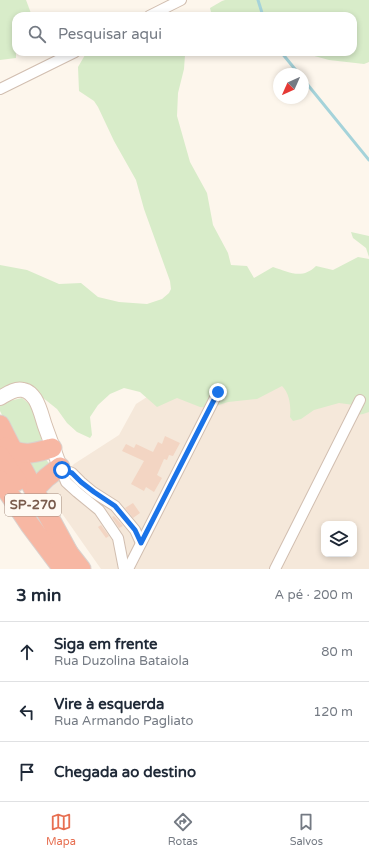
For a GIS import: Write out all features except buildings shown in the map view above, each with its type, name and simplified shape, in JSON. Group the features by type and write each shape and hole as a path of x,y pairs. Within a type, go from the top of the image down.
{"highway":[{"path":"0,425 4,450 34,490 65,560"},
{"path":"4,450 30,454 52,448"},
{"name":"SP-270","path":"4,450 65,560"},
{"path":"34,490 46,478 61,468"},
{"name":"SP-270","path":"0,480 30,525 65,560 81,569"},
{"path":"0,494 30,525"}],"main road":[{"path":"0,398 15,390 29,392 33,396 38,404 52,448 61,468"}],"street":[{"path":"157,12 181,0"},
{"path":"0,89 67,56"},
{"path":"128,569 218,392"},
{"path":"275,569 360,400"},
{"path":"61,468 72,473 94,492 115,506 135,530 141,543"},
{"path":"61,468 66,482 99,510 118,538 124,569"}],"shaded area":[{"path":"200,363 369,375 369,569 101,569 47,492 74,464 119,435 136,404"}],"green space":[{"path":"0,0 26,0 30,12 12,12 12,56 16,56 16,58 0,60"},
{"path":"369,0 369,62 364,64 329,60 314,56 357,56 357,12 211,12 210,8 222,1"},
{"path":"84,56 185,56 184,69 178,93 177,116 190,162 207,193 213,225 228,253 231,265 247,266 254,278 273,267 290,273 300,274 306,273 316,266 333,270 358,257 369,259 369,412 357,415 354,405 339,403 314,410 301,419 293,421 290,417 290,405 287,393 282,386 257,399 228,402 210,408 200,407 177,398 157,407 140,392 124,388 110,394 98,405 90,417 92,435 90,438 77,432 67,423 57,409 33,392 11,398 9,401 22,398 33,407 42,442 40,444 17,445 0,411 0,265 27,270 59,284 81,283 98,297 119,302 147,304 162,299 171,289 170,281 144,209 136,180 114,141 98,107 94,101 79,91 78,67"},
{"path":"351,232 369,236 369,257 366,248 353,238"},
{"path":"21,458 45,458 53,469 33,480"}],"waterway":[{"path":"258,0 262,12"},
{"path":"284,56 294,68"},
{"path":"309,86 369,160"}],"route":[{"path":"62,470 72,473 94,492 115,506 135,530 141,543 218,392"}]}
